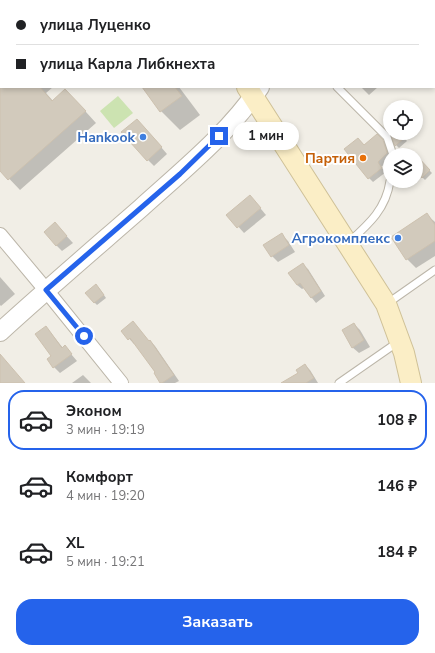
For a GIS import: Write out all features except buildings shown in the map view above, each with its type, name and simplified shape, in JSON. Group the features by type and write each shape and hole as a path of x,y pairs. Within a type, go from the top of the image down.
{"main road":[{"path":"253,90 347,244 386,304 404,352 411,383"}],"street":[{"path":"0,332 46,290 180,174 229,127 253,90"},
{"path":"0,235 121,383"}],"lane":[{"path":"338,88 387,137 391,148"},
{"path":"347,244 373,220 388,193 389,188"},
{"path":"386,304 435,270"},
{"path":"339,383 400,341"}],"green space":[{"path":"118,96 133,113 114,128 100,111"}],"place":[{"name":"Hankook","path":"143,137"},
{"name":"Партия","path":"363,158"},
{"name":"Агрокомплекс","path":"398,238"}],"route":[{"path":"84,336 46,290 180,174 219,136"}]}
